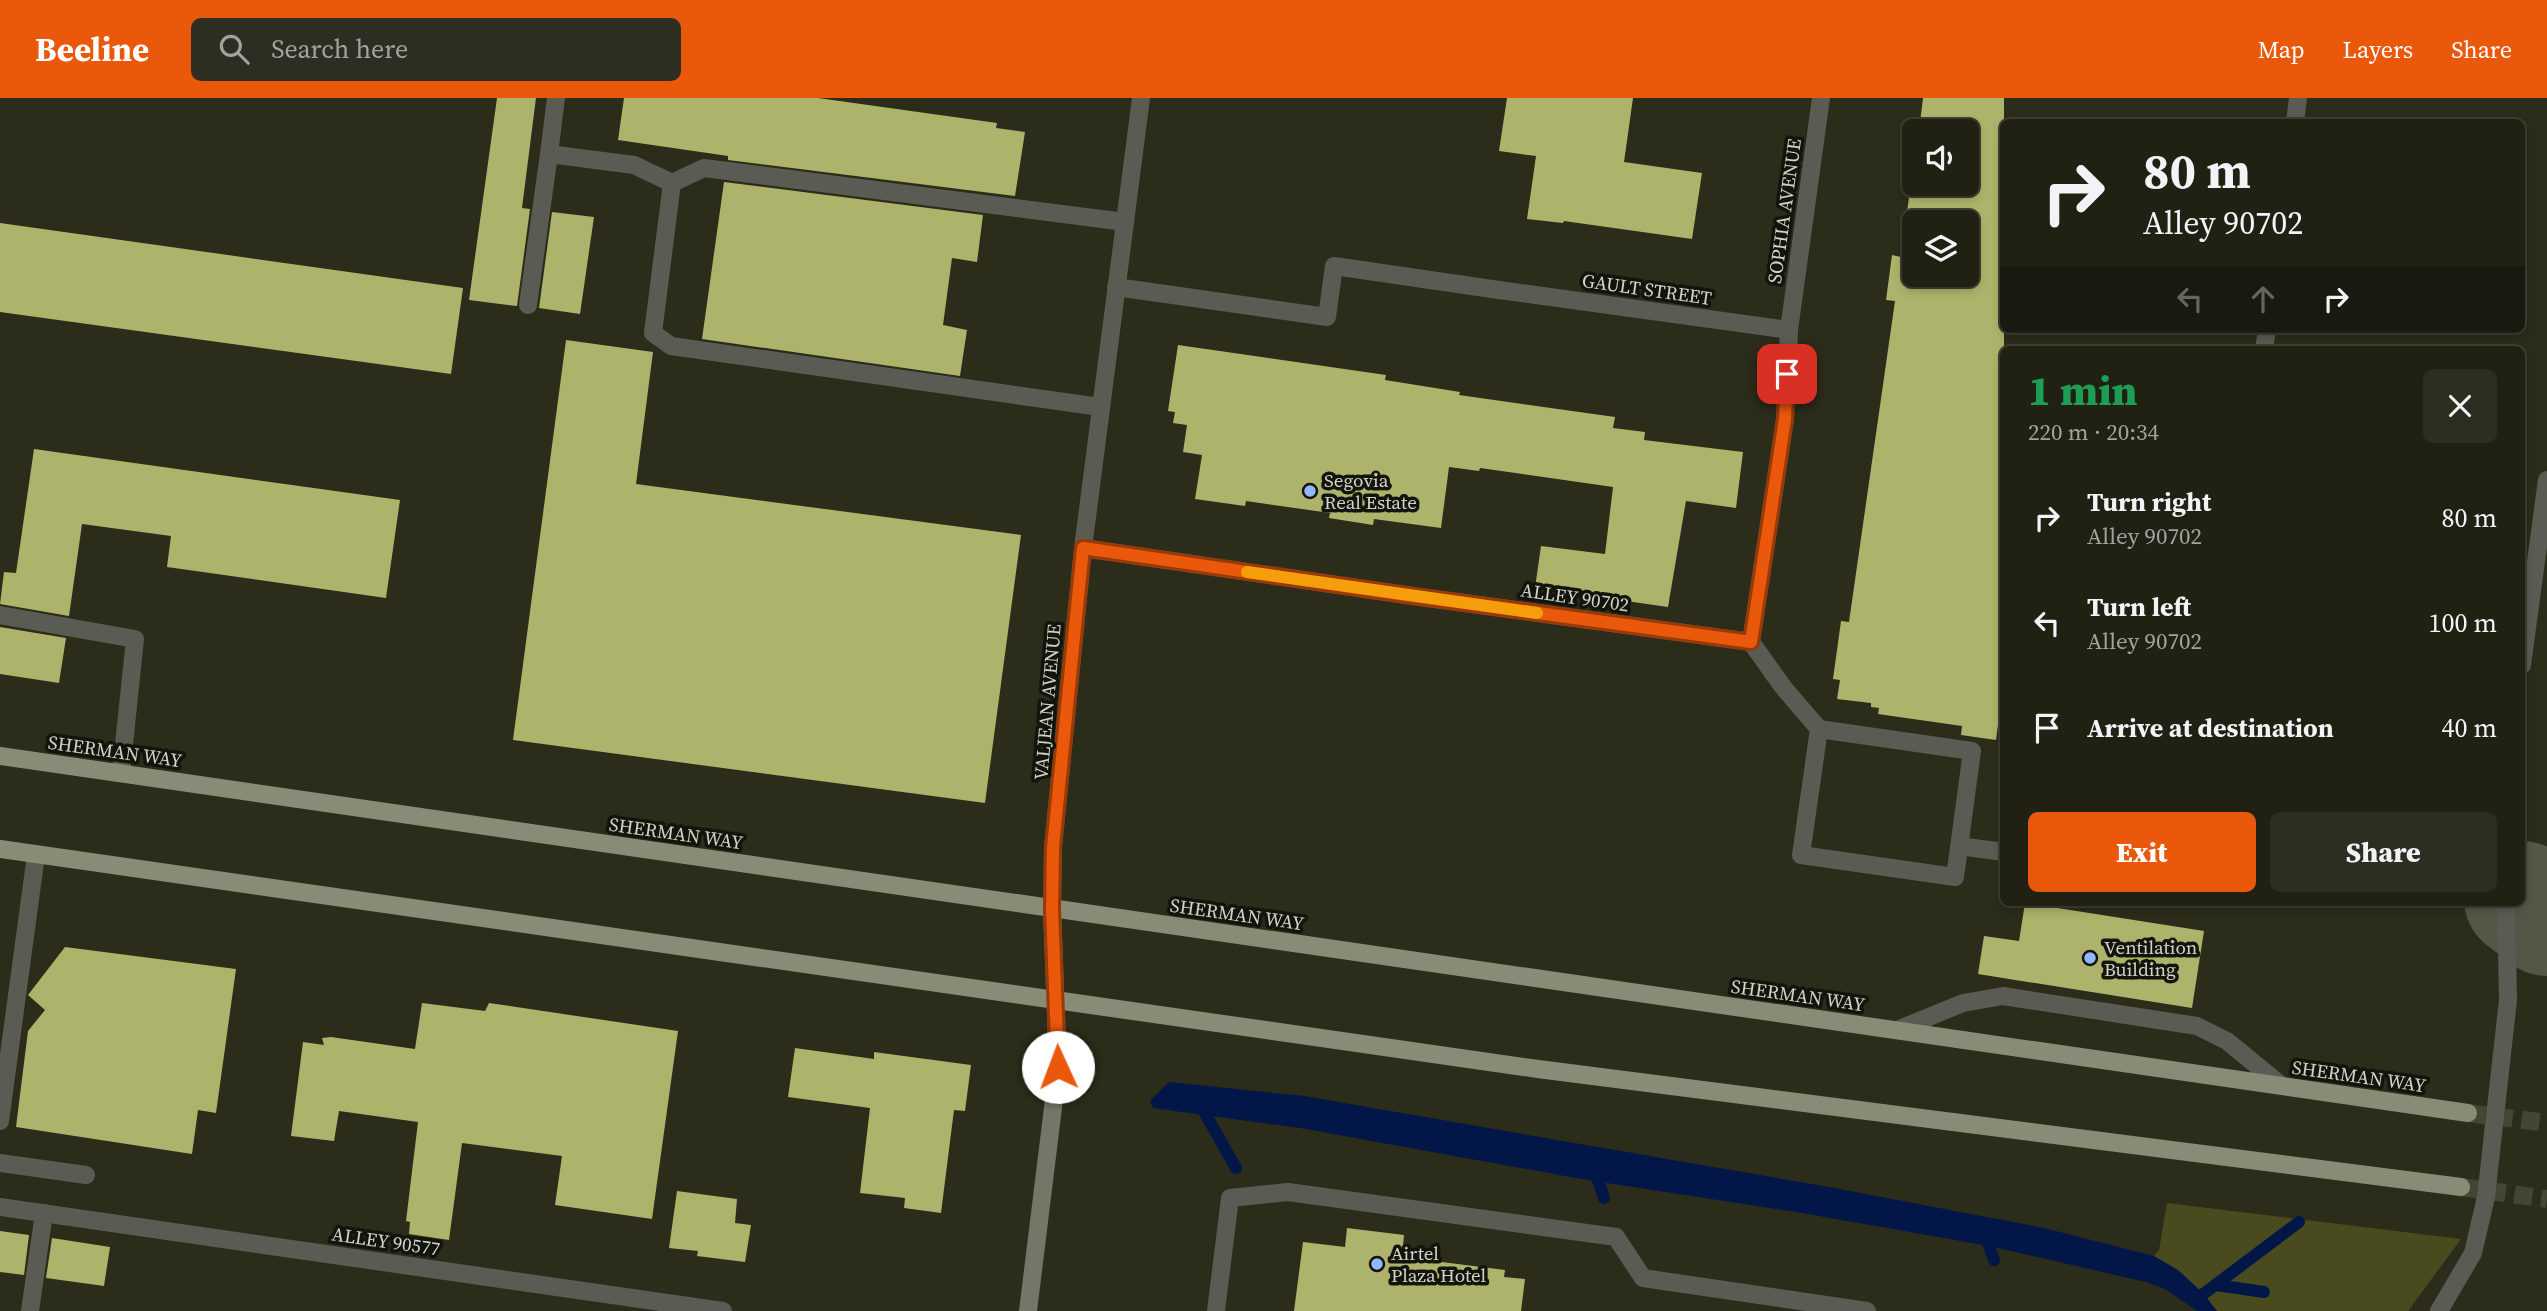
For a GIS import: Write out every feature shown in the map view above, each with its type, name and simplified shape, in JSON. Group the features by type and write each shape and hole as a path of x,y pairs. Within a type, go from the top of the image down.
{"main road":[{"name":"SHERMAN WAY","path":"0,756 2468,1113"},
{"path":"0,849 1538,1069 2461,1188"},
{"name":"VALJEAN AVENUE","path":"1028,1311 1058,1067 1052,909"}],"street":[{"path":"528,305 556,98"},
{"name":"VALJEAN AVENUE","path":"1052,909 1053,847 1083,548 1141,98"},
{"name":"SOPHIA AVENUE","path":"1789,330 1821,98"},
{"path":"2295,119 2298,98"},
{"path":"549,154 634,165 672,183"},
{"path":"672,183 704,168 1125,222"},
{"path":"672,183 653,333 671,346 1100,407"},
{"name":"GAULT STREET","path":"1116,287 1327,317 1334,266 1789,330"},
{"path":"1789,330 1785,419 1751,642 1783,687 1819,729 1972,751 1955,877 1801,855 1819,729"},
{"path":"2525,643 2547,480"},
{"name":"ALLEY 90702","path":"1083,548 1751,642"},
{"path":"0,615 135,639 121,773"},
{"path":"1959,846 2000,851"},
{"path":"0,1121 36,855"},
{"path":"2439,1311 2473,1252 2486,1197 2508,1000 2506,906"},
{"path":"1896,1030 1963,1003 2003,996 2197,1026 2227,1041 2282,1087"},
{"path":"0,1163 86,1175"},
{"path":"1216,1311 1230,1198 1287,1192 1616,1237 1643,1278 1867,1311"},
{"name":"ALLEY 90577","path":"0,1207 723,1311"},
{"path":"30,1311 44,1213"}],"green space":[{"path":"2167,1203 2461,1239 2408,1311 2217,1311 2203,1293 2154,1256 2159,1250"}],"water":[{"path":"1169,1082 1304,1096 1829,1187 2044,1228 2154,1256 2178,1270 2203,1293 2217,1311 2197,1311 2165,1289 2146,1282 1989,1246 1802,1213 1587,1180 1300,1128 1153,1108 1150,1101"}],"building":[{"path":"497,98 536,98 522,208 530,209 517,306 469,300"},
{"path":"624,98 818,98 997,123 996,128 1025,132 1015,196 728,160 728,156 618,140"},
{"path":"1507,98 1633,98 1624,162 1702,173 1692,239 1564,221 1527,219 1536,156 1499,151"},
{"path":"1923,98 2004,98 2004,119 2000,119 2000,333 2004,333 2004,346 2000,346 2000,725 1996,740 1961,735 1962,726 1878,714 1879,708 1871,707 1871,703 1837,699 1840,680 1833,679 1841,621 1849,622 1895,301 1886,300 1892,255 1901,257 1902,250 1902,287 1979,287 1979,210 1907,210 1909,196 1979,196 1979,119 1920,119"},
{"path":"724,182 983,215 977,262 952,258 943,325 967,330 960,376 702,339"},
{"path":"552,212 594,217 580,314 539,308"},
{"path":"0,223 463,288 451,374 0,312"},
{"path":"566,340 653,352 636,484 1021,535 985,803 513,740"},
{"path":"1178,345 1386,375 1385,380 1460,392 1459,395 1615,417 1613,428 1645,432 1644,440 1743,452 1736,508 1686,501 1668,607 1535,588 1541,546 1605,554 1613,487 1480,468 1479,471 1449,467 1441,528 1374,519 1373,525 1329,518 1330,513 1246,501 1245,506 1195,499 1202,455 1183,452 1187,425 1173,423 1175,412 1168,411"},
{"path":"34,449 400,500 386,598 167,567 171,536 82,524 69,616 0,604 4,572 16,573"},
{"path":"0,627 66,638 59,683 0,674"},
{"name":"Ventilation Building","path":"2025,906 2044,906 2204,931 2192,1008 1978,974 1984,936 2019,941"},
{"path":"65,947 236,969 216,1113 198,1110 192,1154 16,1127 28,1031 45,1010 28,995"},
{"path":"422,1003 485,1011 489,1003 678,1031 652,1219 555,1205 562,1156 462,1143 449,1240 409,1234 410,1222 406,1221 418,1122 339,1111 334,1141 291,1136 303,1042 324,1045 322,1038 331,1037 415,1049"},
{"path":"795,1048 874,1059 874,1052 971,1065 965,1111 954,1110 941,1213 904,1208 905,1198 860,1193 870,1108 788,1097"},
{"path":"677,1191 737,1199 735,1223 751,1225 745,1262 697,1256 698,1251 669,1248"},
{"name":"Airtel Plaza Hotel","path":"1347,1228 1404,1235 1402,1257 1505,1270 1504,1277 1525,1279 1521,1311 1294,1311 1303,1242 1345,1247"},
{"path":"0,1231 29,1235 24,1275 0,1272"},
{"path":"52,1238 110,1247 104,1286 46,1278"}],"waterway":[{"path":"1198,1101 1236,1168"},
{"path":"1593,1165 1604,1198"},
{"path":"2194,1297 2202,1295 2299,1222"},
{"path":"1984,1233 1994,1260"},
{"path":"2216,1285 2264,1292"}],"taxiway":[{"path":"2525,901 2547,918"}],"tunnel":[{"path":"2468,1113 2547,1123"},
{"path":"2461,1187 2547,1199"}],"slow traffic":[{"path":"1247,572 1537,613"}],"place":[{"name":"Segovia Real Estate","path":"1310,491"},
{"name":"Ventilation Building","path":"2090,958"},
{"name":"Airtel Plaza Hotel","path":"1377,1264"}],"route":[{"path":"1058,1067 1052,909 1053,847 1083,548 1751,642 1785,419 1787,374"}]}
